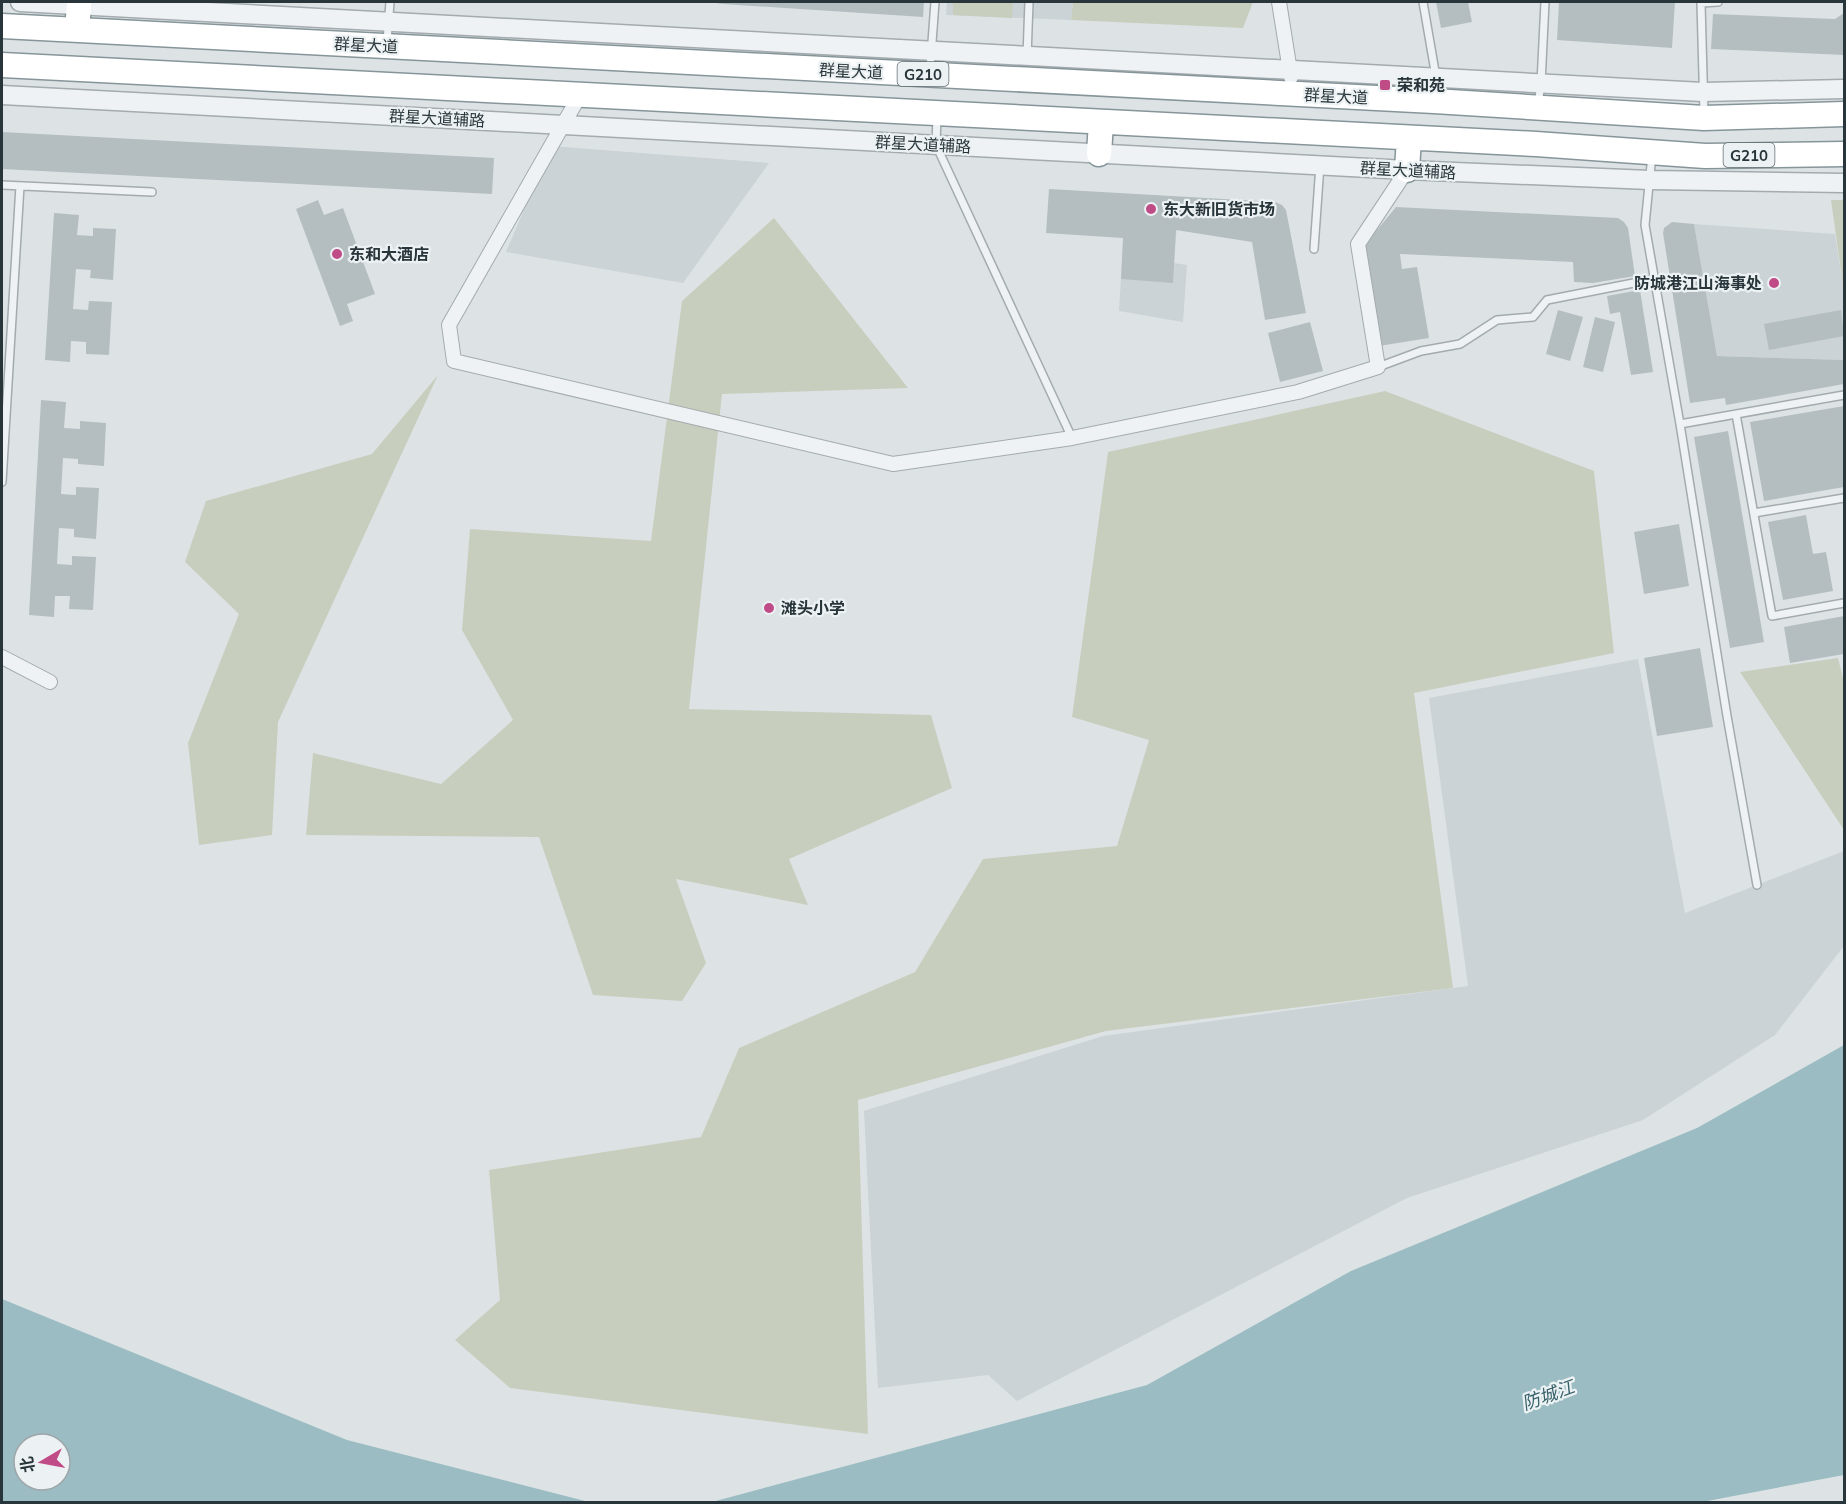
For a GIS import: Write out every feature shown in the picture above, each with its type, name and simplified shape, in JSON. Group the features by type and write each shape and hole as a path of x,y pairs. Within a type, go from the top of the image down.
{"highway":[{"path":"77,30 79,5"},
{"name":"群星大道","path":"2,26 930,75 1026,68 1294,93 1435,89 1538,108 1704,118 1845,114"},
{"name":"G210","path":"2,65 1536,144 1705,156 1845,154"},
{"path":"1536,144 1538,108"},
{"path":"1099,154 1101,122"},
{"path":"1407,170 1409,138"}],"street":[{"path":"21,2 932,50 1026,68 1290,70 1435,89 1541,83 1703,92 1845,89"},
{"path":"1279,2 1294,93"},
{"name":"群星大道辅路","path":"2,95 1407,170 1650,180 1845,183"},
{"path":"580,95 449,325 454,361 893,464 1072,438 1298,392 1378,367 1358,244 1407,170"},
{"path":"2,657 50,682"}],"lane":[{"path":"387,46 390,2"},
{"path":"930,75 934,2"},
{"path":"1026,68 1029,2"},
{"path":"1423,2 1435,89"},
{"path":"1538,108 1545,2"},
{"path":"1704,118 1701,3 1718,2"},
{"path":"937,113 936,145 1072,438"},
{"path":"1653,153 1645,225 1757,885"},
{"path":"1314,249 1320,165"},
{"path":"2,185 152,192"},
{"path":"2,482 20,186"},
{"path":"1378,367 1421,351 1460,344 1497,320 1533,317 1547,300 1654,279"},
{"path":"1680,424 1845,395"},
{"path":"1736,414 1772,616 1845,603"},
{"path":"1754,513 1845,498"}],"shaded area":[{"path":"947,2 1073,2 1071,20 946,15"},
{"path":"551,146 769,163 683,283 506,252"},
{"path":"1126,194 1179,198 1174,263 1187,265 1183,322 1119,311"},
{"name":"防城港江山海事处","path":"1694,224 1835,234 1844,293 1844,360 1717,356"},
{"path":"1638,659 1685,913 1844,851 1844,946 1775,1035 1643,1120 1407,1198 1017,1401 988,1375 878,1388 864,1111 1103,1036 1468,986 1429,698"}],"green space":[{"path":"953,2 1013,2 1012,18 953,15"},
{"path":"1073,2 1253,2 1243,28 1071,20"},
{"path":"1831,200 1844,200 1844,293"},
{"path":"774,218 908,388 722,394 689,709 931,715 952,788 789,859 808,905 676,879 706,963 682,1001 593,995 539,837 306,835 313,753 441,784 513,720 462,630 470,529 651,541 682,301"},
{"path":"438,375 278,722 272,835 199,845 188,743 239,614 185,562 206,501 372,454"},
{"path":"1385,391 1594,471 1614,653 1414,693 1453,988 1106,1031 858,1100 868,1434 510,1388 455,1340 500,1300 489,1170 701,1137 739,1048 915,972 983,859 1117,846 1149,740 1072,717 1108,452"},
{"path":"1838,658 1844,682 1844,830 1740,672"}],"water":[{"name":"防城江","path":"1844,1045 1844,1475 1702,1502 712,1502 1147,1385 1351,1271 1697,1128"},
{"path":"2,1299 347,1440 589,1502 2,1502"}],"building":[{"path":"716,2 924,2 923,17"},
{"path":"1436,2 1468,2 1472,22 1441,28"},
{"path":"1559,2 1675,2 1672,48 1557,40"},
{"path":"1844,13 1844,55 1711,49 1713,14 1835,19"},
{"path":"2,132 494,158 492,194 2,169"},
{"path":"1049,189 1275,202 1282,205 1286,210 1306,313 1265,320 1252,242 1176,230 1173,283 1121,279 1123,238 1046,233"},
{"name":"东和大酒店","path":"318,200 324,215 343,208 375,294 347,304 353,321 340,326 296,209"},
{"path":"1396,207 1618,218 1628,228 1635,276 1593,283 1574,282 1573,262 1400,254 1402,269 1417,267 1429,338 1379,346 1363,247"},
{"path":"54,213 79,215 77,235 93,236 93,228 116,229 113,280 90,278 91,270 76,269 73,309 88,310 89,301 112,302 109,355 86,354 86,342 71,341 70,362 45,360"},
{"path":"1672,222 1694,224 1717,356 1844,360 1844,384 1726,405 1725,398 1690,403 1663,233 1664,228"},
{"path":"1640,290 1653,372 1631,375 1620,312 1610,314 1607,296"},
{"path":"1558,310 1583,317 1570,361 1546,354"},
{"path":"1841,310 1844,336 1769,350 1764,324"},
{"path":"1595,317 1615,322 1603,372 1583,367"},
{"path":"1310,322 1323,371 1280,382 1268,333"},
{"path":"41,400 66,402 64,428 80,429 80,421 106,423 104,466 78,464 78,459 63,458 61,494 76,495 76,487 99,488 96,539 74,537 74,529 59,528 57,564 72,565 72,556 96,557 93,610 69,609 70,596 55,596 54,617 29,615"},
{"path":"1844,406 1844,487 1764,501 1750,422"},
{"path":"1728,431 1764,642 1730,648 1694,437"},
{"path":"1806,515 1813,554 1826,552 1833,591 1783,600 1768,522"},
{"path":"1679,524 1689,586 1644,594 1634,532"},
{"path":"1844,616 1844,654 1790,663 1784,627"},
{"path":"1700,648 1713,727 1657,736 1644,658"}],"place":[{"name":"荣和苑","path":"1385,85"},
{"name":"东大新旧货市场","path":"1151,209"},
{"name":"东和大酒店","path":"337,254"},
{"name":"防城港江山海事处","path":"1774,283"},
{"name":"滩头小学","path":"769,608"}]}
